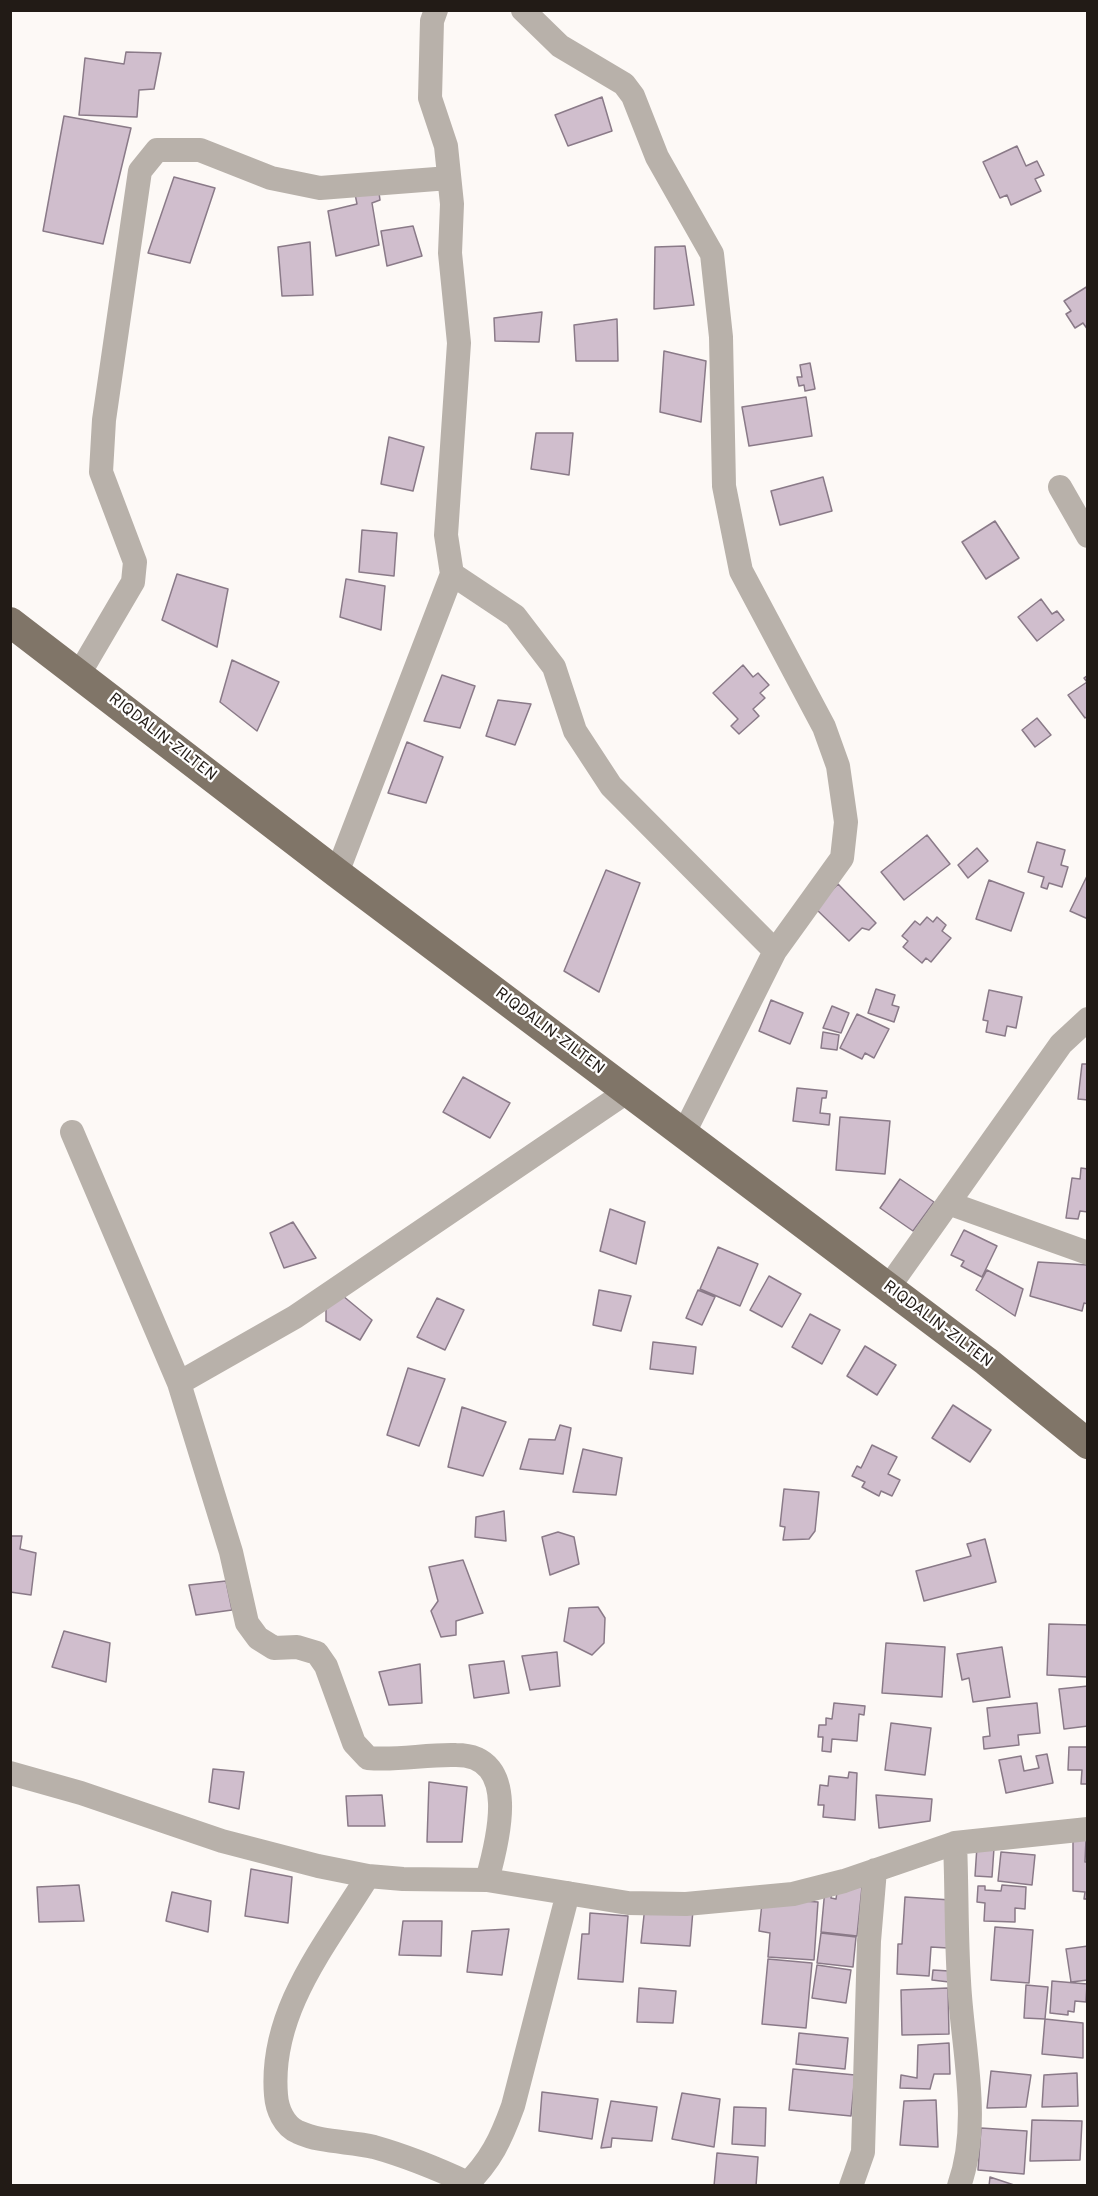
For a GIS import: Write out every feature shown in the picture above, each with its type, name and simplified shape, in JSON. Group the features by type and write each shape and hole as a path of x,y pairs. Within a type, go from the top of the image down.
{"main road":[{"name":"RIQDALIN-ZILTEN","path":"10,622 337,873 986,1361 1087,1447"}],"street":[{"path":"337,873 452,574 446,535 459,343 450,253 452,204 446,146 430,98 432,21 436,10"},
{"path":"523,10 560,46 624,84 633,96 657,158 712,254 721,337 724,486 741,571 824,727 838,766 846,822 842,858 776,951 684,1133"},
{"path":"79,674 133,582 135,562 100,472 104,420 140,171 157,150 200,150 272,178 320,188 449,178"},
{"path":"1060,487 1088,536"},
{"path":"452,574 515,616 554,667 575,731 611,786 776,951"},
{"path":"888,1288 1061,1044 1088,1019"},
{"path":"179,1383 295,1317 628,1091"},
{"path":"72,1132 179,1383 231,1552 247,1623 258,1638 274,1648 297,1647 317,1653 326,1666 354,1743 368,1758 384,1760 459,1754 484,1762 496,1775 500,1797 497,1847 487,1880"},
{"path":"948,1203 1088,1253"},
{"path":"10,1773 81,1793 222,1841 318,1866 368,1876 487,1880 628,1903 686,1904 793,1894 955,1843 1088,1829"},
{"path":"955,1843 959,1980 969,2099 968,2144 959,2186"},
{"path":"851,2186 863,2152 869,1941 875,1870"},
{"path":"368,1876 327,1939 285,2018 275,2064 279,2108 285,2123 297,2132 330,2142 374,2147 436,2168 467,2184 488,2162 502,2136 513,2106 568,1893"}],"building":[{"path":"126,52 161,53 154,89 139,90 137,117 79,115 85,58 124,64"},
{"path":"602,97 612,131 568,146 555,115"},
{"path":"64,116 131,128 103,244 43,231"},
{"path":"1017,146 1026,166 1037,161 1044,175 1035,179 1041,191 1011,205 1007,195 1000,198 983,162"},
{"path":"174,177 215,188 190,263 148,253"},
{"path":"378,186 380,200 372,203 379,245 336,256 328,211 357,204 354,189"},
{"path":"413,226 422,256 387,266 381,231"},
{"path":"310,242 313,295 282,296 278,247"},
{"path":"685,246 694,305 654,309 655,247"},
{"path":"1088,286 1088,330 1083,323 1075,328 1066,314 1071,311 1064,301"},
{"path":"542,312 539,342 495,341 494,318"},
{"path":"617,319 618,361 576,361 574,325"},
{"path":"664,351 706,361 701,422 660,412"},
{"path":"810,363 815,389 805,391 804,385 799,386 797,377 802,377 800,365"},
{"path":"806,397 812,436 749,446 742,407"},
{"path":"536,433 573,433 569,475 531,469"},
{"path":"389,437 424,447 413,491 381,484"},
{"path":"823,477 832,511 780,525 771,491"},
{"path":"995,521 1019,558 986,579 962,542"},
{"path":"362,530 397,533 394,576 359,572"},
{"path":"177,574 228,589 217,647 162,620"},
{"path":"346,579 385,586 381,630 340,617"},
{"path":"1041,599 1052,614 1057,611 1064,620 1037,641 1018,617"},
{"path":"232,660 279,682 257,731 220,702"},
{"path":"743,665 753,677 758,673 769,685 760,693 765,698 753,709 759,716 739,734 731,726 738,719 713,693"},
{"path":"442,675 475,686 460,728 424,721"},
{"path":"1088,675 1088,716 1085,718 1068,695 1087,682 1084,678"},
{"path":"498,700 531,704 515,745 486,736"},
{"path":"1037,718 1051,735 1035,747 1022,730"},
{"path":"407,742 443,757 426,803 388,793"},
{"path":"927,835 950,864 904,900 881,872"},
{"path":"1037,842 1065,850 1061,865 1068,867 1062,887 1049,883 1047,889 1041,887 1044,877 1028,872"},
{"path":"977,848 988,861 968,878 958,865"},
{"path":"606,870 640,883 599,992 564,971"},
{"path":"1088,874 1088,919 1070,911"},
{"path":"989,880 1024,893 1011,931 976,919"},
{"path":"838,884 876,923 869,930 862,928 849,941 815,908"},
{"path":"927,917 933,922 937,917 946,925 942,931 951,938 931,962 926,958 922,963 903,947 908,941 902,936 915,921 920,925"},
{"path":"876,989 895,995 892,1005 899,1007 894,1022 868,1013"},
{"path":"989,990 1022,997 1016,1028 1007,1026 1005,1036 986,1032 988,1021 983,1020"},
{"path":"771,1000 803,1013 790,1044 759,1031"},
{"path":"832,1006 849,1013 841,1033 823,1028"},
{"path":"857,1014 889,1029 874,1058 865,1053 862,1059 840,1048"},
{"path":"823,1032 839,1035 837,1050 821,1048"},
{"path":"1082,1064 1088,1064 1088,1100 1078,1099"},
{"path":"463,1077 510,1103 490,1138 443,1112"},
{"path":"797,1088 827,1091 826,1098 822,1098 820,1113 830,1114 829,1125 793,1121"},
{"path":"840,1117 890,1121 885,1174 836,1170"},
{"path":"1081,1168 1088,1169 1088,1212 1080,1211 1078,1219 1066,1218 1072,1178 1080,1179"},
{"path":"900,1179 934,1202 913,1231 880,1208"},
{"path":"610,1209 645,1222 636,1264 600,1251"},
{"path":"293,1222 316,1258 284,1268 270,1233"},
{"path":"964,1230 997,1246 982,1277 961,1266 964,1261 951,1255"},
{"path":"718,1247 758,1264 740,1306 700,1289"},
{"path":"1038,1262 1088,1265 1088,1304 1084,1303 1082,1311 1030,1296"},
{"path":"987,1270 1023,1289 1015,1316 976,1290"},
{"path":"769,1276 801,1294 782,1327 750,1310"},
{"path":"599,1290 631,1296 621,1331 593,1325"},
{"path":"698,1290 715,1297 702,1325 686,1318"},
{"path":"337,1291 372,1320 360,1340 326,1321 326,1306"},
{"path":"437,1298 464,1310 445,1350 417,1337"},
{"path":"810,1314 840,1330 822,1364 792,1347"},
{"path":"653,1342 696,1347 693,1374 650,1369"},
{"path":"865,1346 896,1365 877,1395 847,1376"},
{"path":"408,1368 445,1379 419,1446 387,1435"},
{"path":"953,1405 991,1430 970,1462 932,1438"},
{"path":"462,1407 506,1422 483,1476 448,1467"},
{"path":"560,1425 571,1428 563,1474 520,1469 529,1439 555,1440"},
{"path":"872,1445 897,1457 888,1474 900,1480 892,1496 881,1491 879,1496 862,1487 865,1482 852,1476 857,1466 861,1468"},
{"path":"583,1449 622,1458 616,1495 573,1492"},
{"path":"784,1489 819,1492 815,1531 809,1539 783,1540 785,1527 780,1526"},
{"path":"504,1511 506,1541 475,1537 476,1517"},
{"path":"558,1532 574,1537 579,1564 550,1575 542,1537"},
{"path":"10,1536 22,1536 20,1549 36,1553 31,1595 10,1592"},
{"path":"985,1539 996,1582 924,1601 916,1571 971,1556 967,1544"},
{"path":"463,1560 483,1613 456,1621 456,1635 441,1637 431,1611 438,1601 429,1567"},
{"path":"226,1581 232,1610 196,1615 189,1585"},
{"path":"598,1607 605,1618 604,1643 592,1655 564,1641 569,1608"},
{"path":"1049,1624 1088,1625 1087,1677 1047,1675"},
{"path":"64,1631 110,1643 106,1682 52,1667"},
{"path":"886,1643 945,1647 942,1697 882,1693"},
{"path":"1002,1647 1010,1697 973,1702 969,1678 962,1680 957,1654"},
{"path":"557,1652 560,1686 530,1690 522,1656"},
{"path":"504,1661 509,1693 474,1698 469,1665"},
{"path":"420,1664 422,1703 389,1705 379,1672"},
{"path":"1088,1686 1088,1726 1064,1729 1059,1689"},
{"path":"834,1703 865,1706 864,1715 859,1714 857,1741 832,1739 831,1752 822,1751 823,1737 818,1737 819,1725 826,1725 826,1718 832,1719"},
{"path":"1037,1703 1040,1733 1018,1735 1019,1745 984,1749 983,1737 990,1736 987,1708"},
{"path":"891,1723 931,1728 925,1775 885,1770"},
{"path":"1069,1747 1087,1747 1088,1784 1081,1784 1082,1770 1068,1770"},
{"path":"1047,1754 1053,1783 1006,1793 999,1760 1021,1756 1024,1771 1039,1768 1036,1756"},
{"path":"213,1769 244,1772 239,1809 209,1802"},
{"path":"849,1772 857,1773 855,1820 823,1817 824,1805 818,1805 820,1785 828,1786 829,1776 848,1778"},
{"path":"429,1782 467,1787 462,1842 427,1842"},
{"path":"382,1795 385,1826 348,1826 346,1796"},
{"path":"876,1795 932,1799 930,1821 879,1828"},
{"path":"1073,1838 1086,1839 1088,1899 1084,1899 1085,1892 1073,1891"},
{"path":"977,1846 994,1848 992,1877 975,1876"},
{"path":"1001,1852 1035,1855 1032,1885 998,1881"},
{"path":"251,1869 292,1877 288,1923 245,1916"},
{"path":"79,1885 84,1921 39,1922 37,1887"},
{"path":"838,1885 862,1887 857,1936 821,1932 825,1889 832,1890 831,1898 836,1899"},
{"path":"1002,1885 1026,1887 1025,1909 1015,1908 1015,1922 984,1921 985,1903 977,1902 978,1886 985,1886 985,1890 1001,1891"},
{"path":"172,1892 211,1901 208,1932 166,1921"},
{"path":"905,1897 951,1900 948,1948 931,1947 929,1976 897,1974 898,1944 902,1944"},
{"path":"774,1899 818,1902 814,1960 768,1957 770,1933 759,1931 762,1903"},
{"path":"645,1906 693,1910 690,1946 641,1943"},
{"path":"590,1913 628,1916 623,1982 578,1979 582,1934 589,1934"},
{"path":"403,1921 442,1921 441,1956 399,1955"},
{"path":"995,1927 1033,1930 1029,1983 991,1980"},
{"path":"509,1929 502,1975 467,1972 472,1931"},
{"path":"821,1933 856,1937 853,1967 817,1963"},
{"path":"1088,1946 1088,1980 1071,1982 1066,1949"},
{"path":"768,1959 812,1963 806,2028 762,2024"},
{"path":"817,1965 851,1970 846,2003 812,1998"},
{"path":"933,1970 949,1971 949,1982 932,1980"},
{"path":"1052,1981 1087,1984 1086,2002 1075,2001 1074,2012 1068,2011 1068,2015 1050,2013"},
{"path":"1026,1985 1048,1987 1045,2019 1024,2018"},
{"path":"639,1988 676,1991 673,2023 637,2022"},
{"path":"948,1988 949,2034 902,2035 901,1990"},
{"path":"1045,2019 1083,2023 1083,2058 1042,2054"},
{"path":"799,2033 848,2038 845,2069 796,2064"},
{"path":"949,2043 950,2074 934,2074 930,2089 900,2088 901,2075 917,2078 918,2045"},
{"path":"793,2069 855,2075 851,2116 789,2110"},
{"path":"991,2071 1031,2075 1026,2107 987,2108"},
{"path":"1077,2073 1078,2106 1042,2107 1044,2075"},
{"path":"542,2092 598,2099 592,2139 539,2131"},
{"path":"682,2093 720,2099 714,2147 672,2139"},
{"path":"936,2100 938,2147 900,2145 904,2101"},
{"path":"611,2101 657,2107 652,2141 612,2138 611,2147 601,2148"},
{"path":"734,2107 766,2108 765,2146 732,2144"},
{"path":"1032,2120 1082,2121 1080,2160 1030,2161"},
{"path":"981,2128 1027,2131 1024,2174 978,2170"},
{"path":"717,2153 758,2157 756,2186 714,2186"},
{"path":"990,2177 1017,2186 989,2186"}]}
